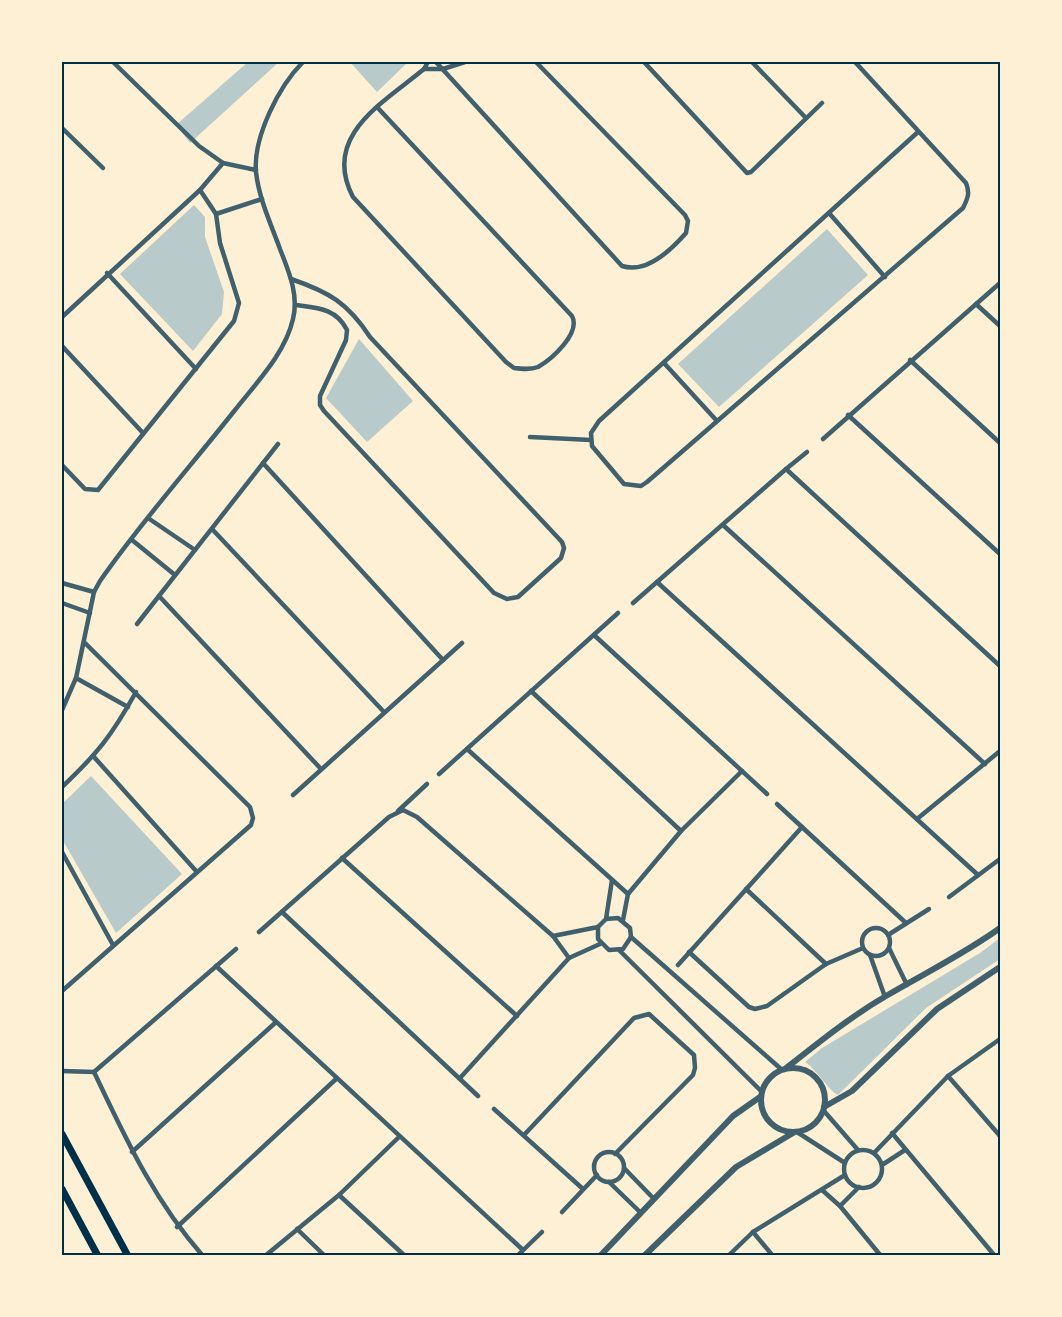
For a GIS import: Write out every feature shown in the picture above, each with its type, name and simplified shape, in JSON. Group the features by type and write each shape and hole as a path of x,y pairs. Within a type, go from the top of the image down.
{"main road":[{"path":"62,1134 128,1256"},
{"path":"62,1189 98,1256"}],"street":[{"path":"112,62 199,146 222,163 256,170"},
{"path":"62,710 76,678 94,592 148,518 273,359 291,326 295,305 291,279 262,199 256,170 269,113 285,83 303,62"},
{"path":"378,107 576,322 574,330 558,349 538,367 514,368 506,362 353,197 343,174 346,150 355,129 378,107 424,69 428,62"},
{"path":"436,62 622,266 631,269 653,262 686,232 688,221 684,214 536,62"},
{"path":"424,69 443,69 465,62"},
{"path":"644,62 747,173 751,172 822,103"},
{"path":"752,62 806,118"},
{"path":"855,62 966,183 969,195 963,207 647,482 635,487 624,484 592,446 591,433 599,421 918,132"},
{"path":"62,128 103,168"},
{"path":"62,317 107,273 200,190 222,163"},
{"path":"62,465 85,489 98,490 234,321 239,303 220,243 216,214 200,190"},
{"path":"216,214 262,199"},
{"path":"829,213 885,277"},
{"path":"107,273 196,369"},
{"path":"291,279 323,290 350,310 370,338 562,542 564,548 561,558 518,597 507,598 494,593 324,411 320,405 320,396 346,340 347,330 337,314 328,310 295,305"},
{"path":"823,439 1000,283"},
{"path":"976,304 1000,326"},
{"path":"62,346 143,433"},
{"path":"910,360 1000,443"},
{"path":"664,363 717,421"},
{"path":"848,415 1000,554"},
{"path":"530,437 591,440"},
{"path":"137,624 278,444"},
{"path":"633,603 807,452"},
{"path":"263,463 443,660"},
{"path":"786,469 1000,666"},
{"path":"148,518 195,550"},
{"path":"723,525 985,764"},
{"path":"212,529 384,712"},
{"path":"132,540 175,575"},
{"path":"657,582 978,875"},
{"path":"62,583 94,592"},
{"path":"159,596 321,769"},
{"path":"62,603 90,613"},
{"path":"439,774 618,613"},
{"path":"594,634 767,794"},
{"path":"62,991 251,825 253,818 250,807 84,642"},
{"path":"293,795 462,643"},
{"path":"76,678 128,707"},
{"path":"531,691 681,831"},
{"path":"62,787 94,757 113,735 136,692"},
{"path":"467,749 628,894"},
{"path":"917,819 1000,751"},
{"path":"94,757 197,872"},
{"path":"623,920 628,894 681,831 742,771"},
{"path":"259,932 427,784"},
{"path":"777,804 906,923"},
{"path":"398,811 409,812 417,817 553,936 569,958"},
{"path":"678,965 802,827"},
{"path":"62,852 113,945"},
{"path":"342,858 517,1016"},
{"path":"949,897 1000,859"},
{"path":"553,936 598,927 606,919 612,880"},
{"path":"746,889 826,964"},
{"path":"888,935 929,909"},
{"path":"282,912 478,1096"},
{"path":"598,927 600,944 609,950 619,950 627,946 631,937 630,928 623,920 606,919"},
{"path":"885,996 870,955 863,948 864,934 871,928 881,929 888,935 889,948 907,985"},
{"path":"600,1256 733,1116 761,1094 769,1078 885,996 962,954 1000,928"},
{"path":"631,937 783,1069 804,1070 814,1075 825,1095 824,1109 858,1150 874,1153 882,1165"},
{"path":"460,1078 569,958 600,944"},
{"path":"689,952 749,1007 755,1009 767,1006 826,964 863,948"},
{"path":"870,955 879,956 889,948"},
{"path":"62,1071 94,1072 236,949"},
{"path":"619,950 761,1094 765,1118 782,1131 795,1132 845,1163"},
{"path":"216,966 523,1250"},
{"path":"644,1256 736,1167 795,1132 813,1126 824,1109 852,1091 937,1009 1000,967"},
{"path":"524,1135 634,1018 649,1014 694,1055 695,1068 693,1075 615,1154"},
{"path":"132,1152 275,1023"},
{"path":"874,1153 948,1076 1000,1040"},
{"path":"94,1072 132,1152 177,1227 203,1256"},
{"path":"948,1076 1000,1136"},
{"path":"177,1227 336,1079"},
{"path":"494,1109 584,1190"},
{"path":"892,1133 995,1256"},
{"path":"265,1256 339,1195 399,1137"},
{"path":"858,1150 848,1157 845,1163 845,1175 859,1187"},
{"path":"840,1206 859,1187 876,1182 882,1165 905,1150"},
{"path":"641,1213 609,1182 597,1175 595,1166 598,1158 606,1153 615,1154 622,1160 624,1168 654,1199"},
{"path":"609,1182 618,1180 624,1168"},
{"path":"562,1212 597,1175"},
{"path":"728,1256 753,1232 845,1175"},
{"path":"822,1190 840,1206 881,1256"},
{"path":"339,1195 405,1256"},
{"path":"297,1229 325,1256"},
{"path":"517,1256 542,1232"},
{"path":"753,1232 773,1256"}],"shaded area":[{"path":"248,62 279,62 190,143 176,125"},
{"path":"350,62 408,62 377,92"},
{"path":"194,205 205,217 205,237 224,292 222,314 193,351 120,274"},
{"path":"827,229 868,275 719,407 678,364"},
{"path":"359,339 413,401 367,442 326,398"},
{"path":"91,776 182,874 116,933 62,839 62,804"},
{"path":"1000,938 1000,959 926,1008 838,1095 805,1062 822,1048 980,953"}]}
